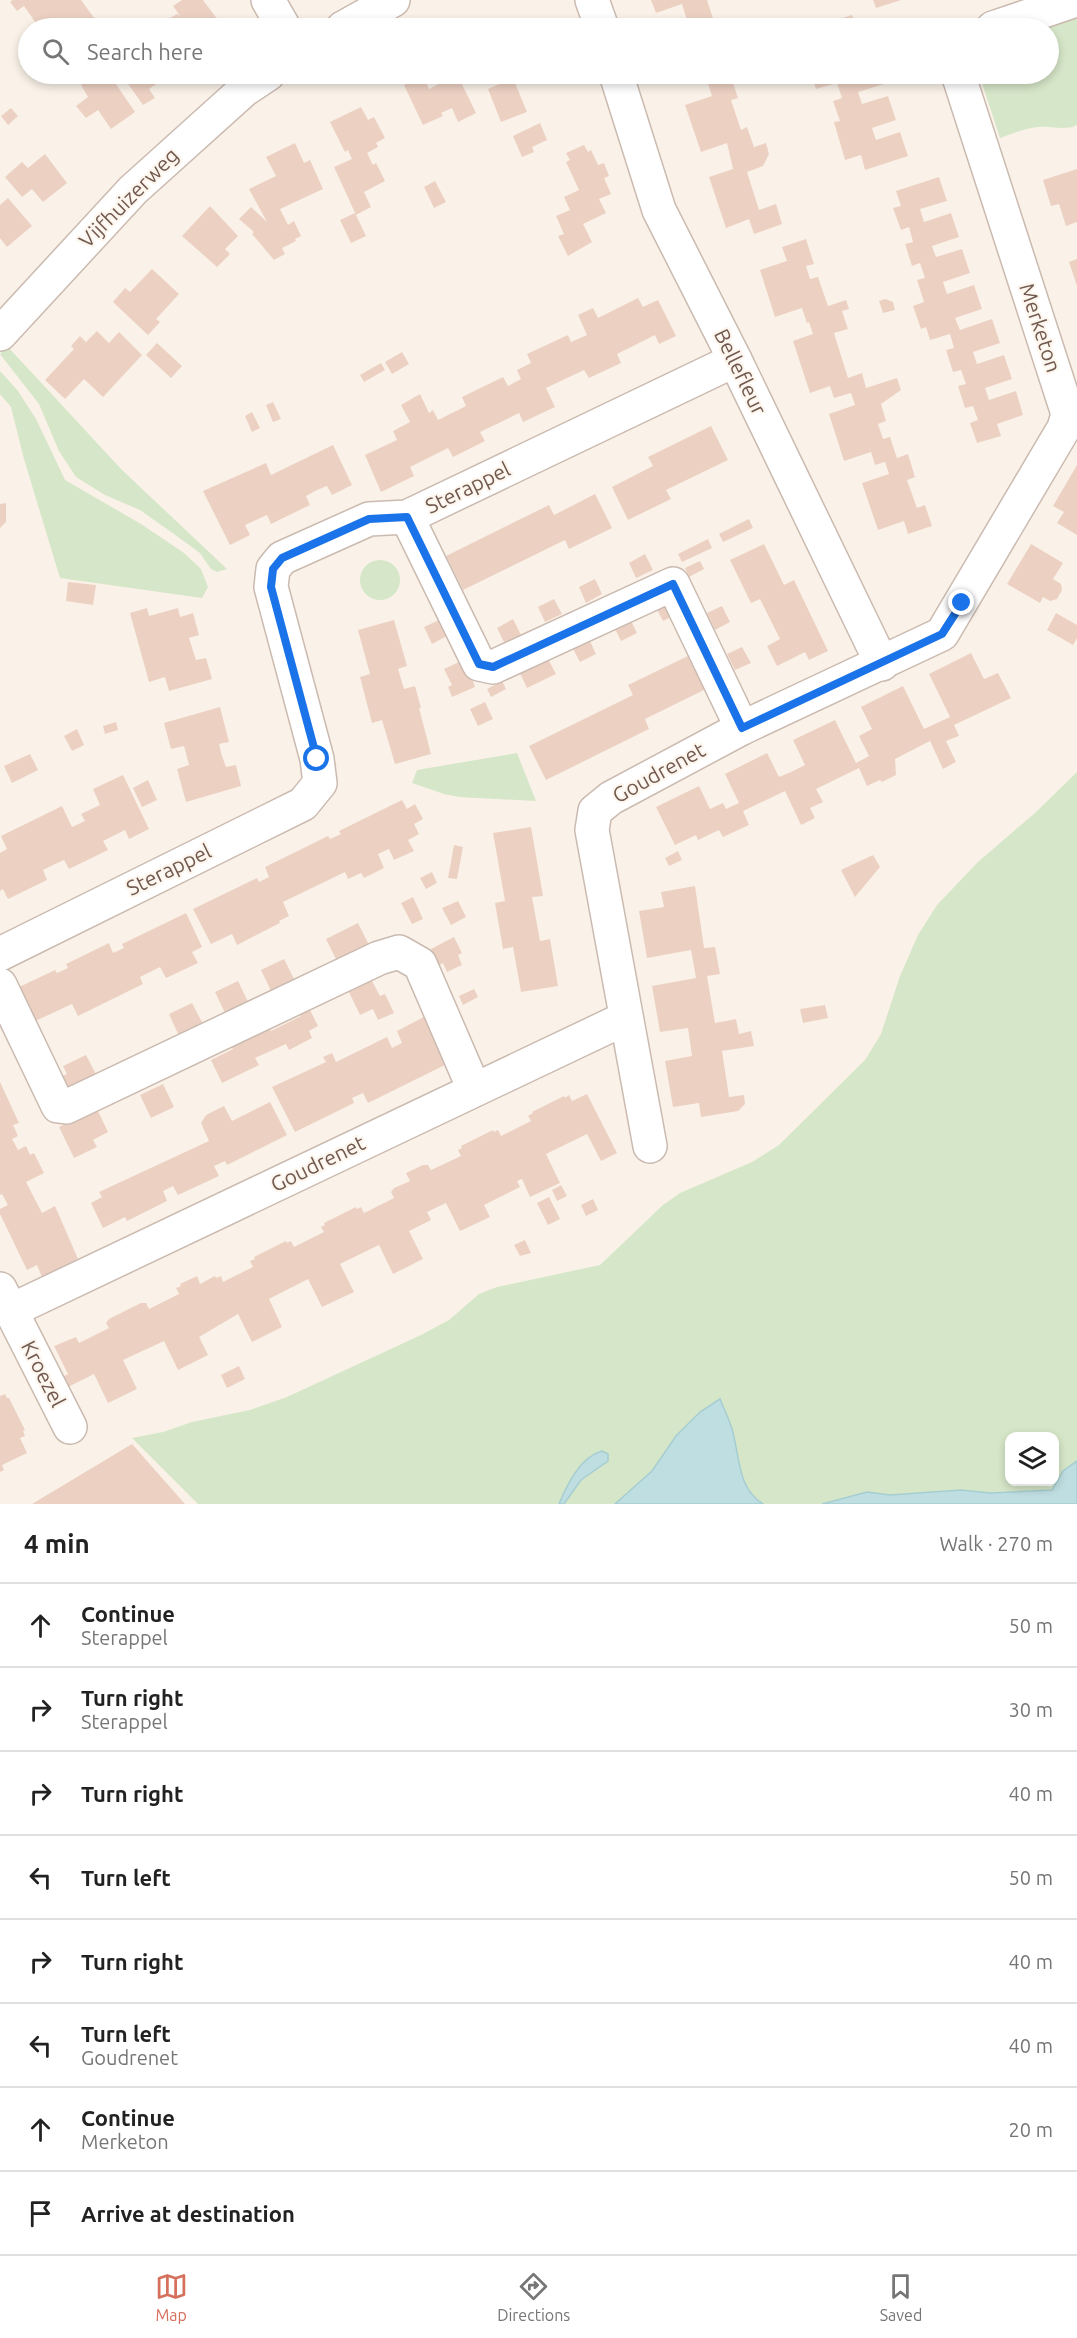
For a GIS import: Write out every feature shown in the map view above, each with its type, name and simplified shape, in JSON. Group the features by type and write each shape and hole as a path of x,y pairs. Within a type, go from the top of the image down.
{"street":[{"path":"268,0 278,18"},
{"path":"361,18 393,0"},
{"path":"592,0 598,18"},
{"path":"1023,18 1076,0"},
{"name":"Vijfhuizerweg","path":"0,334 133,190 253,84"},
{"name":"Bellefleur","path":"619,84 659,210 735,360 882,664"},
{"name":"Merketon","path":"882,664 942,634 1064,428 1068,414 961,84"},
{"name":"Sterappel","path":"0,954 303,804 320,783 318,767 271,587 273,569 282,558 369,519 407,517 735,360"},
{"path":"407,517 479,664 493,667 673,584 742,728"},
{"name":"Goudrenet","path":"650,1146 592,830 595,811 611,798 742,728 882,664"},
{"path":"0,985 58,1106 66,1107 379,958 399,952 420,964 474,1089"},
{"name":"Goudrenet","path":"5,1300 626,1018"},
{"name":"Kroezel","path":"5,1300 70,1427"}],"green space":[{"path":"1077,16 1077,125 1063,128 1033,128 1000,138 982,84 1059,84 1059,22"},
{"path":"7,346 122,470 227,569 217,572 211,569 200,553 140,510 105,495 76,477 59,451 39,404 0,354"},
{"path":"0,371 18,391 36,419 65,480 141,524 184,553 201,569 208,587 202,598 60,578 24,459 11,407 0,394"},
{"path":"380,560 394,566 400,580 394,594 380,600 366,594 360,580 366,566"},
{"path":"517,753 536,801 459,797 412,783 417,770"},
{"path":"1077,772 1077,1461 1063,1471 1059,1478 1059,1432 1005,1432 1005,1486 1054,1486 1052,1490 990,1493 961,1490 890,1495 867,1492 822,1504 763,1504 753,1498 745,1487 738,1461 676,1436 652,1471 615,1504 564,1504 581,1480 605,1464 573,1475 559,1504 198,1504 132,1438 250,1410 287,1397 449,1320 479,1294 497,1287 600,1265 663,1205 680,1193 752,1162 779,1145 865,1060 881,1034 900,976 918,935 937,905 978,862 1035,813"}],"water":[{"path":"720,1399 732,1429 744,1480 748,1489 763,1504 615,1504 652,1471 676,1436 700,1412"},
{"path":"602,1451 608,1454 608,1461 581,1480 564,1504 559,1504 570,1480 581,1465 594,1454"},
{"path":"1077,1461 1077,1504 822,1504 867,1492 890,1495 961,1490 990,1493 1052,1490 1054,1486 1059,1486 1059,1478 1063,1471"}],"building":[{"path":"13,0 81,0 94,18 32,18 24,6 17,11 10,2"},
{"path":"182,0 203,0 216,18 170,18 177,14 180,16 173,6"},
{"path":"651,0 707,0 713,18 686,18 682,4 656,13"},
{"path":"873,0 901,0 876,8"},
{"path":"116,84 135,112 111,129 98,110 86,118 76,106 88,97 81,85"},
{"path":"128,84 156,84 149,89 155,98 143,105"},
{"path":"427,84 429,89 439,84 462,84 476,113 458,122 452,108 441,113 443,116 423,125 404,85"},
{"path":"499,84 515,84 527,112 501,122 488,89"},
{"path":"708,84 733,84 738,98 731,100 741,130 747,127 754,147 766,143 769,154 763,166 747,172 759,210 776,204 782,224 754,234 749,219 726,228 709,177 733,169 727,143 701,152 685,105 712,96"},
{"path":"814,84 834,84 816,89"},
{"path":"837,84 884,84 858,92 862,104 888,96 896,120 872,128 876,140 900,132 908,156 865,170 861,155 845,160 834,122 840,121 833,101 842,98"},
{"path":"361,107 368,120 374,117 385,138 376,143 378,147 367,153 373,165 376,163 385,181 364,192 371,207 356,215 334,167 352,159 348,150 345,152 330,122"},
{"path":"11,108 18,116 8,125 1,116"},
{"path":"540,123 547,140 532,147 534,152 522,157 513,136"},
{"path":"295,143 304,163 310,160 323,189 280,209 288,225 294,221 301,236 282,248 285,254 274,260 252,234 254,232 239,219 251,207 267,222 249,189 276,176 266,157"},
{"path":"584,145 588,152 591,150 598,165 604,163 609,176 604,178 611,194 599,199 606,213 583,224 592,242 568,256 558,236 564,234 556,216 570,210 564,197 579,190 566,162 570,160 566,153"},
{"path":"45,154 67,183 43,202 32,189 22,197 5,177 22,162 28,168"},
{"path":"1077,169 1077,222 1066,226 1059,204 1051,206 1043,180"},
{"path":"939,177 947,201 920,209 924,222 951,213 959,237 932,246 936,257 962,249 970,273 943,282 947,294 974,285 982,309 955,318 960,330 992,319 1000,343 973,352 977,364 1004,355 1012,379 985,388 989,400 1016,391 1023,415 997,424 1001,436 977,443 970,423 978,420 973,406 965,408 958,386 966,384 961,370 953,372 946,350 954,348 950,334 930,340 926,327 921,329 913,306 924,302 917,280 925,278 920,263 912,266 905,244 913,242 909,227 901,230 893,208 901,206 896,191"},
{"path":"435,181 446,202 434,208 424,187"},
{"path":"8,198 32,226 7,247 0,238 0,205"},
{"path":"210,206 238,236 225,249 230,254 217,267 182,236"},
{"path":"355,213 366,236 351,243 340,220"},
{"path":"806,239 814,264 806,266 810,279 818,277 828,306 846,300 849,309 842,311 848,329 834,333 848,378 862,373 866,388 897,378 901,390 881,404 886,421 878,424 883,439 890,437 897,458 908,454 915,477 907,480 917,508 925,505 932,526 908,534 904,521 878,530 862,483 889,474 885,462 875,465 871,452 844,461 829,414 855,405 851,393 834,398 830,386 810,393 793,341 813,334 809,322 807,323 802,308 775,317 760,270 787,261 782,247"},
{"path":"1077,259 1077,286 1069,262"},
{"path":"152,269 179,294 156,319 160,322 148,335 113,302 125,288 130,292"},
{"path":"638,298 643,307 658,300 676,336 659,344 655,335 617,354 621,363 589,378 584,370 546,388 555,407 523,422 519,413 480,432 485,441 453,457 448,448 410,467 414,476 381,492 365,455 397,440 393,431 410,422 401,405 420,394 429,413 433,410 438,420 466,406 462,397 503,377 508,386 521,379 517,370 531,363 527,354 568,335 571,342 587,335 578,315 593,308 598,318"},
{"path":"885,299 893,302 895,310 883,313 879,301"},
{"path":"97,331 109,343 119,332 142,355 103,397 84,379 65,399 45,380 74,349 71,346 80,336 86,342"},
{"path":"157,343 182,366 171,378 146,355"},
{"path":"402,352 409,364 392,374 385,362"},
{"path":"381,363 385,370 364,382 360,375"},
{"path":"273,402 281,419 273,422 266,405"},
{"path":"252,412 260,428 252,432 245,416"},
{"path":"711,426 728,460 666,490 671,499 628,520 612,487 653,466 648,457"},
{"path":"333,445 352,485 332,495 327,486 317,490 306,496 310,505 271,524 267,515 245,525 250,535 230,545 203,491 266,463 271,475"},
{"path":"1077,465 1077,535 1057,523 1064,512 1053,506"},
{"path":"595,494 612,528 569,549 565,540 463,590 446,556 549,505 554,515"},
{"path":"6,503 6,522 0,528 0,504"},
{"path":"749,519 753,528 723,542 719,534"},
{"path":"708,539 712,548 682,562 678,554"},
{"path":"764,544 784,585 794,580 828,651 809,660 805,652 777,666 767,646 780,639 760,599 751,603 730,560"},
{"path":"1031,544 1063,563 1053,579 1061,584 1062,590 1057,599 1050,601 1043,597 1040,603 1007,584"},
{"path":"645,554 653,570 636,578 629,563"},
{"path":"700,561 704,569 689,577 685,568"},
{"path":"595,579 602,594 586,603 579,587"},
{"path":"68,582 96,585 93,605 66,601"},
{"path":"554,599 562,614 545,622 538,607"},
{"path":"664,602 671,617 663,621 655,606"},
{"path":"722,606 730,622 715,630 707,613"},
{"path":"147,608 149,616 178,608 180,617 193,613 199,635 189,638 196,660 206,658 212,679 169,691 165,677 149,682 130,613"},
{"path":"1056,613 1077,625 1077,638 1073,645 1047,630"},
{"path":"513,619 521,635 504,642 497,628"},
{"path":"630,619 637,633 621,641 614,627"},
{"path":"394,620 407,666 398,669 404,689 415,686 431,754 395,764 382,720 372,723 360,677 370,674 358,630"},
{"path":"439,620 447,636 432,644 424,627"},
{"path":"589,639 596,654 580,662 572,647"},
{"path":"742,647 751,663 735,670 727,654"},
{"path":"971,653 984,679 998,673 1011,698 954,725 959,736 946,741 956,762 943,769 930,741 895,759 896,775 882,782 880,780 867,786 859,768 816,789 823,802 810,808 815,818 801,825 785,791 743,811 749,825 723,837 719,830 698,840 696,835 675,845 656,807 699,786 710,809 723,803 726,809 739,803 725,774 767,753 779,777 791,772 805,765 793,740 835,720 856,763 869,756 859,736 872,729 861,707 903,686 924,729 950,717 929,674"},
{"path":"690,655 706,689 645,719 649,729 546,780 529,746 633,695 628,685"},
{"path":"548,659 556,674 527,688 517,667"},
{"path":"459,662 467,678 471,676 475,687 452,697 448,687 452,685 444,669"},
{"path":"502,681 506,689 491,697 487,689"},
{"path":"485,702 493,719 478,726 470,709"},
{"path":"220,707 229,742 219,744 222,756 226,767 236,765 241,786 186,802 177,769 189,765 184,746 171,749 164,723"},
{"path":"116,722 118,730 105,734 103,726"},
{"path":"77,729 84,745 72,751 64,736"},
{"path":"30,754 38,770 12,783 4,766"},
{"path":"123,775 149,829 129,839 125,830 103,841 108,850 69,869 64,860 53,865 43,870 47,880 8,899 3,889 0,891 0,853 7,849 1,836 62,806 72,827 85,821 81,814 100,805 93,789"},
{"path":"148,780 157,800 142,807 133,788"},
{"path":"402,800 407,809 415,804 423,819 414,824 419,834 408,840 414,851 394,860 389,849 378,854 384,868 364,878 361,873 348,879 345,872 283,902 289,916 279,921 280,923 237,945 232,934 211,944 193,909 257,878 259,882 269,877 265,867 328,836 330,839 341,834 339,831"},
{"path":"531,827 543,896 532,897 540,941 550,939 558,986 521,992 513,947 503,949 495,903 505,901 493,833"},
{"path":"454,845 463,847 457,879 448,878"},
{"path":"678,851 682,860 669,866 665,858"},
{"path":"873,855 880,867 855,897 841,870"},
{"path":"432,872 437,883 426,889 420,878"},
{"path":"695,886 704,948 715,947 720,974 707,976 715,1023 736,1019 739,1034 751,1031 754,1046 722,1051 729,1097 744,1095 745,1104 738,1111 701,1117 699,1103 673,1107 665,1061 692,1056 688,1028 660,1032 652,986 696,978 691,950 647,958 639,911 664,907 661,892"},
{"path":"413,897 423,919 412,924 401,903"},
{"path":"458,901 466,917 451,925 442,908"},
{"path":"186,913 202,947 192,952 198,963 166,978 160,967 140,977 143,984 78,1016 72,1004 31,1023 15,989 55,970 57,973 68,968 66,964 109,943 113,953 124,948 122,944"},
{"path":"358,923 369,945 337,961 326,939"},
{"path":"454,937 462,953 458,955 462,965 447,972 443,963 438,966 431,949"},
{"path":"284,959 295,981 272,993 261,970"},
{"path":"238,981 249,1004 226,1015 215,992"},
{"path":"372,981 380,996 385,994 394,1013 378,1020 373,1009 360,1015 349,992"},
{"path":"474,989 478,997 463,1005 459,996"},
{"path":"192,1003 204,1026 180,1038 169,1014"},
{"path":"825,1005 828,1018 803,1023 800,1009"},
{"path":"308,1006 318,1026 309,1031 312,1038 289,1050 286,1044 255,1058 259,1065 222,1083 211,1060 233,1049 230,1043 268,1025 271,1031 301,1016 298,1010"},
{"path":"435,1011 447,1064 368,1103 363,1093 352,1098 354,1103 295,1132 272,1087 326,1062 323,1057 332,1053 336,1062 387,1037 392,1048 402,1043 397,1031"},
{"path":"86,1055 98,1078 67,1093 60,1077 67,1074 63,1066"},
{"path":"0,1082 19,1123 13,1125 18,1136 12,1139 18,1150 26,1146 30,1155 34,1153 44,1173 26,1182 42,1213 55,1206 78,1259 42,1277 37,1265 27,1270 0,1214 0,1209 8,1205 2,1194 0,1195"},
{"path":"163,1084 174,1107 151,1118 140,1095"},
{"path":"587,1094 617,1153 601,1161 587,1134 546,1154 560,1183 530,1197 522,1179 517,1181 520,1187 484,1205 490,1217 460,1231 446,1203 427,1212 431,1220 409,1231 423,1259 393,1274 379,1245 340,1264 354,1292 322,1307 308,1279 269,1299 282,1327 252,1342 238,1314 199,1337 208,1355 178,1370 164,1341 123,1360 137,1389 108,1403 94,1374 62,1390 56,1380 68,1374 54,1346 76,1337 79,1343 109,1328 106,1323 109,1319 141,1303 146,1303 149,1309 179,1294 176,1288 181,1286 180,1284 197,1276 200,1284 215,1276 216,1278 221,1276 223,1282 253,1267 250,1261 255,1259 254,1257 286,1241 287,1243 291,1241 294,1247 324,1232 321,1227 325,1225 324,1223 356,1207 357,1209 361,1207 364,1213 394,1198 391,1192 394,1188 410,1181 406,1173 423,1165 428,1165 431,1170 461,1156 458,1150 462,1148 461,1146 493,1130 494,1132 498,1130 501,1136 531,1121 528,1116 532,1112 564,1096 565,1098 569,1095 572,1101"},
{"path":"270,1102 287,1135 227,1165 225,1161 214,1166 219,1176 178,1195 173,1186 163,1191 167,1201 127,1221 125,1217 103,1228 91,1203 102,1197 99,1192 209,1141 201,1123 206,1115 224,1106 232,1121"},
{"path":"97,1109 108,1132 93,1140 97,1147 74,1158 59,1127"},
{"path":"561,1185 567,1196 557,1201 552,1190"},
{"path":"549,1197 560,1219 548,1225 537,1203"},
{"path":"593,1199 598,1210 586,1216 581,1205"},
{"path":"525,1240 531,1253 520,1256 514,1245"},
{"path":"239,1366 245,1379 227,1388 221,1375"},
{"path":"5,1394 25,1430 23,1431 25,1436 20,1438 27,1453 2,1465 4,1470 0,1472 0,1396"},
{"path":"132,1444 185,1504 32,1504"}],"route":[{"path":"317,759 271,587 273,569 282,558 369,519 407,517 479,664 493,667 673,584 742,728 942,634 962,603"}]}
